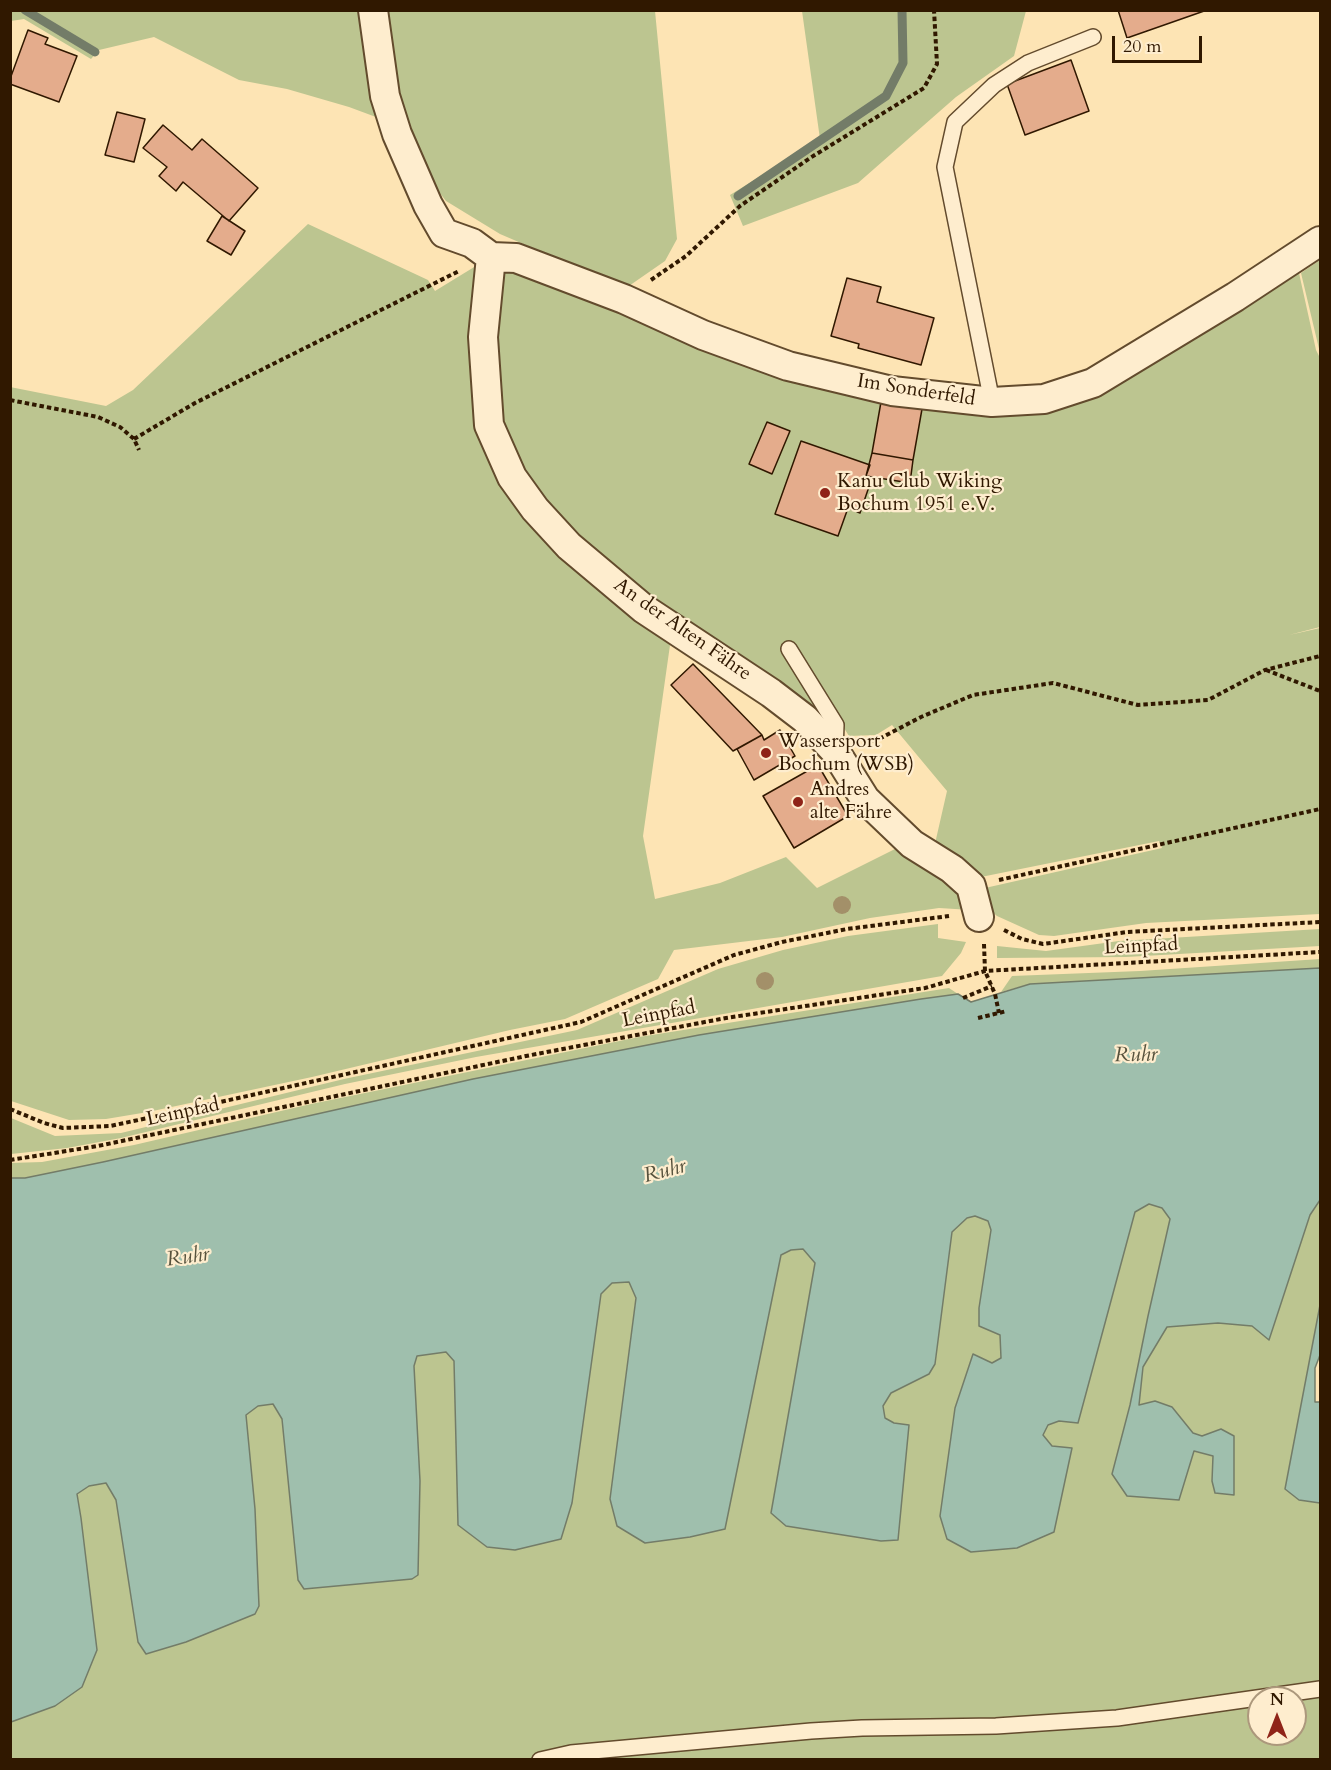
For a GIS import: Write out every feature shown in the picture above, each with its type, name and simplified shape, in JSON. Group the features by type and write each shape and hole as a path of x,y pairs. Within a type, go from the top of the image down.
{"street":[{"path":"373,10 385,96 397,134 428,205 444,234 471,243 491,257"},
{"name":"Im Sonderfeld","path":"491,257 516,258 624,299 703,335 788,366 892,391 992,402 1044,399 1093,383 1235,297 1320,241"},
{"name":"An der Alten Fähre","path":"491,257 483,337 489,424 512,477 535,509 569,546 644,609 771,693 805,719 835,751 865,799 912,844 952,868 971,886"},
{"path":"971,886 988,922"}],"lane":[{"path":"992,402 945,167 955,122 994,85 1028,63 1093,37"},
{"path":"789,649 836,725 835,751"},
{"path":"540,1760 571,1753 822,1730 996,1726 1117,1718 1320,1689"}],"path":[{"path":"624,299 686,256 740,206 810,158 924,88 937,64 934,10"},
{"path":"134,439 216,393 444,277 491,257"},
{"path":"10,400 98,417 120,427 134,439 139,450"},
{"path":"835,751 879,739 921,717 973,695 1053,682 1138,705 1208,700 1266,670 1320,656"},
{"path":"1266,670 1320,691"},
{"path":"971,886 1320,809"},
{"path":"10,1109 63,1128 110,1126 148,1119 581,1022 734,955 782,942 870,926 961,914 988,922 1022,939 1043,944 1127,932 1320,922"},
{"name":"Leinpfad","path":"10,1160 98,1146 526,1056 691,1024 925,988 985,971 1320,952"},
{"path":"985,971 992,986 999,1013"},
{"path":"963,998 992,986"},
{"path":"978,1018 1007,1011"}],"green space":[{"path":"802,10 1026,11 1014,56 956,97 858,183 743,226 730,195 820,139"},
{"path":"10,11 363,11 384,120 287,89 239,80 154,37 99,50 91,59 24,19 11,21"},
{"path":"385,11 655,11 677,239 665,261 626,288 500,234 446,201 418,165 392,100"},
{"path":"308,224 428,280 435,291 484,261 507,480 671,638 643,836 655,899 720,883 786,857 817,888 903,845 938,865 971,910 939,908 870,918 782,937 674,950 658,979 565,1019 148,1112 106,1119 69,1120 11,1101 10,387 106,406 133,390"},
{"path":"1320,260 1320,353 1301,273"},
{"path":"494,262 887,397 981,417 1048,409 1299,273 1316,350 1320,358 1320,627 1289,635 1320,628 1320,914 1146,923 1054,936 1039,935 997,916 989,909 985,888 1162,848 1159,841 981,877 934,848 947,791 892,725 876,735 849,736 827,701 834,725 646,602 525,483 497,421"},
{"path":"938,924 938,938 966,942 961,953 942,976 476,1057 345,1084 121,1138 67,1148 11,1154 11,1118 55,1136 121,1133 344,1079 577,1030 718,969 783,950 848,936"},
{"path":"1320,929 1320,946 1126,957 997,958 997,946 1046,951 1119,941"},
{"path":"1320,959 1320,968 1030,984 1001,992 1012,976 1140,971"},
{"path":"949,988 958,994 921,999 25,1178 11,1178 10,1163 42,1162 134,1145 311,1104 639,1037"},
{"path":"1320,1200 1320,1305 1285,1489 1299,1500 1320,1503 1320,1759 11,1760 10,1722 55,1706 81,1518 77,1494 89,1486 106,1483 116,1500 138,1642 146,1654 186,1642 255,1614 259,1606 255,1509 246,1415 258,1406 273,1404 282,1419 298,1580 304,1589 412,1579 418,1575 420,1480 414,1366 417,1356 446,1352 454,1361 458,1525 487,1547 515,1550 572,1503 601,1294 611,1283 629,1282 636,1297 610,1499 781,1255 791,1250 803,1249 815,1263 771,1512 786,1526 881,1541 909,1425 894,1423 885,1418 883,1406 891,1393 919,1379 935,1364 952,1232 967,1218 975,1216 988,1221 991,1230 979,1308 979,1325 1000,1335 1001,1358 992,1363 973,1355 955,1408 940,1516 1017,1548 1054,1532 1072,1448 1052,1446 1043,1435 1048,1425 1060,1421 1078,1422 1135,1212 1149,1204 1162,1208 1171,1219 1130,1405 1112,1474 1193,1451 1213,1456 1212,1481 1221,1429 1202,1436 1193,1433 1172,1407 1139,1405 1143,1367 1166,1327 1218,1323 1253,1326 1269,1339 1310,1215"}],"water":[{"name":"Ruhr","path":"1320,968 1320,1200 1310,1215 1269,1340 1252,1326 1218,1323 1167,1327 1143,1367 1139,1405 1155,1401 1172,1407 1193,1433 1202,1436 1221,1429 1234,1436 1234,1495 1215,1493 1212,1481 1213,1456 1194,1451 1179,1500 1127,1496 1112,1474 1130,1405 1170,1219 1162,1208 1149,1204 1135,1212 1078,1423 1059,1421 1048,1425 1043,1435 1052,1446 1072,1448 1054,1532 1017,1548 971,1552 947,1539 940,1516 955,1408 973,1354 992,1363 1001,1358 1000,1335 979,1326 979,1308 991,1230 988,1221 975,1216 967,1218 952,1232 935,1364 929,1374 891,1393 883,1406 885,1418 894,1423 909,1425 898,1540 881,1541 786,1526 771,1513 815,1263 803,1249 791,1250 781,1255 725,1529 690,1537 645,1543 617,1526 610,1499 636,1298 629,1282 612,1283 601,1294 572,1503 561,1539 515,1550 487,1547 458,1525 454,1361 446,1352 417,1356 414,1366 420,1481 418,1575 412,1579 304,1589 298,1580 282,1419 273,1404 258,1406 246,1415 255,1509 259,1606 255,1614 186,1642 146,1654 138,1642 116,1500 106,1483 89,1486 77,1494 97,1650 82,1687 55,1706 11,1722 11,1178 25,1178 103,1162 473,1079 699,1035 921,999 958,994 971,1002 1030,984"},
{"path":"1320,1305 1320,1355 1315,1368 1315,1402 1320,1402 1320,1503 1299,1500 1285,1489"}],"building":[{"path":"1118,10 1207,10 1127,38"},
{"path":"28,30 48,38 45,44 77,56 59,102 10,84"},
{"path":"1071,60 1089,111 1025,135 1007,84"},
{"path":"117,112 145,119 134,162 105,155"},
{"path":"163,125 192,150 202,139 258,188 229,221 183,182 176,191 159,176 167,167 143,148"},
{"path":"222,216 245,231 231,255 207,241"},
{"path":"847,278 881,287 877,302 934,318 921,365 858,348 859,344 831,336"},
{"path":"881,402 922,409 913,460 872,453"},
{"path":"767,422 790,431 772,474 749,464"},
{"name":"Kanu Club Wiking Bochum 1951 e.V.","path":"801,441 870,465 866,476 872,478 860,513 848,508 838,536 775,514"},
{"path":"872,453 913,460 910,483 866,476"},
{"path":"693,664 762,735 733,751 671,685"},
{"name":"Wassersport Bochum (WSB)","path":"780,730 795,756 754,780 737,749 762,735 764,740"},
{"path":"818,765 848,816 794,848 763,796"}],"waterway":[{"path":"25,10 95,52"},
{"path":"738,196 886,96 903,63 902,10"}],"place":[{"name":"Kanu Club Wiking Bochum 1951 e.V.","path":"825,493"},
{"name":"Wassersport Bochum (WSB)","path":"766,753"},
{"name":"Andres alte Fähre","path":"798,802"}]}
